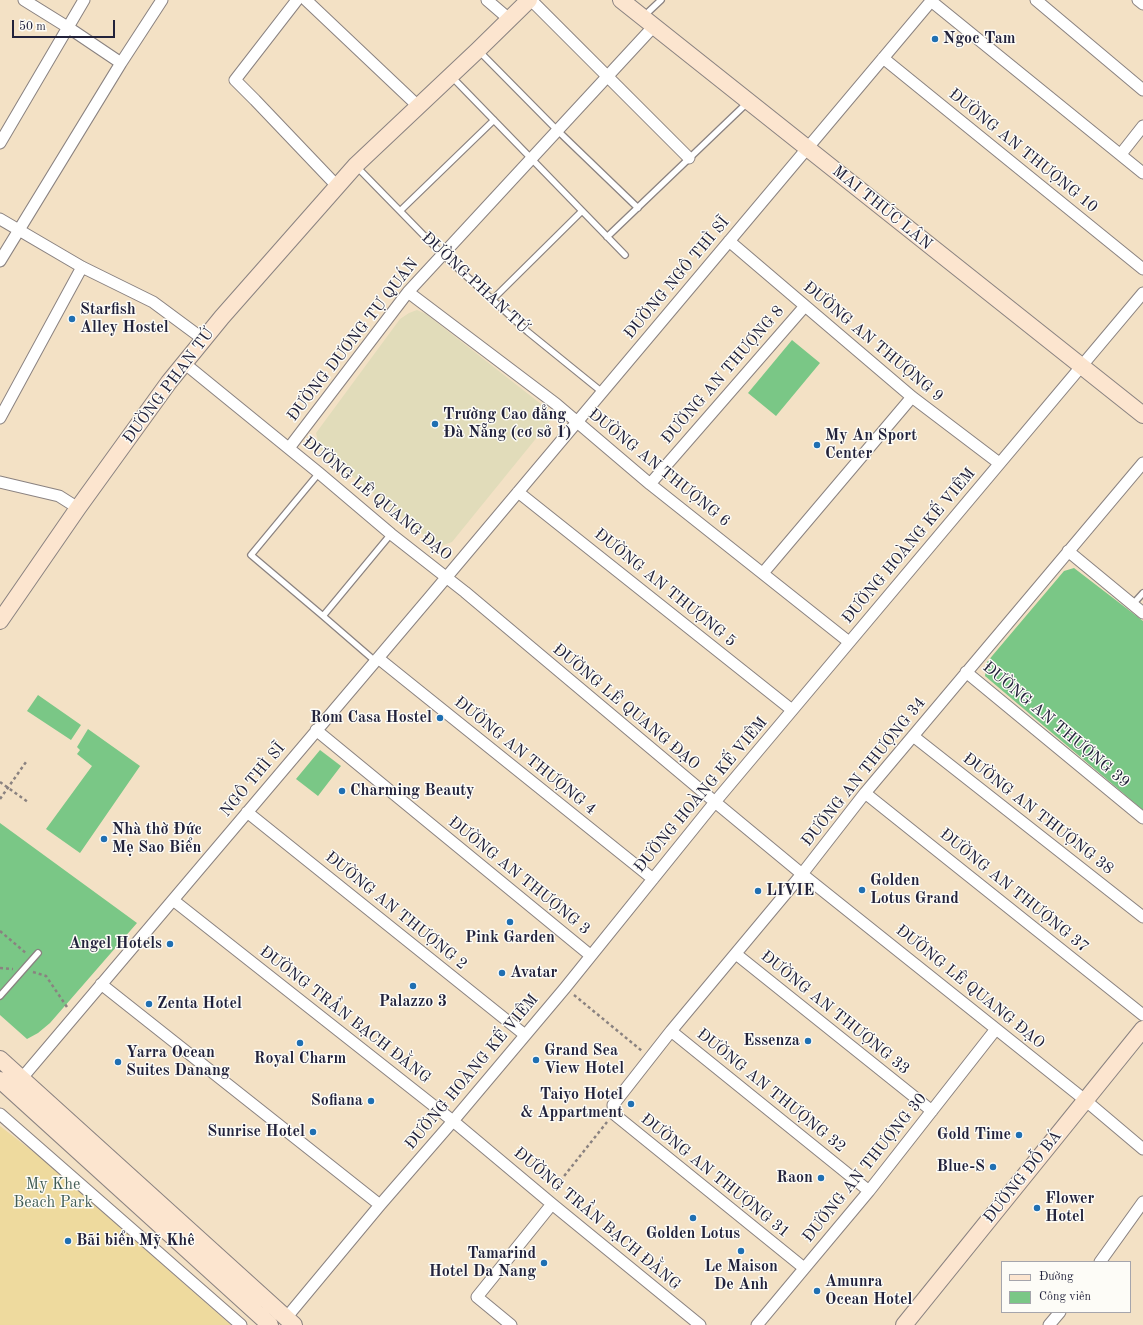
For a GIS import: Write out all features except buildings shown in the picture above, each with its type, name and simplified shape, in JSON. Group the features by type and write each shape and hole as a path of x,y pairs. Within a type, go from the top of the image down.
{"street":[{"path":"24,0 121,62"},
{"path":"0,143 69,28 84,0"},
{"path":"0,261 20,231 121,62 162,0"},
{"path":"298,0 235,80 337,186"},
{"path":"306,0 418,106"},
{"path":"487,0 509,20"},
{"name":"ĐƯỜNG PHAN TỨ","path":"0,621 78,508 203,339 356,166 530,0 689,158"},
{"name":"MAI THÚC LÂN","path":"621,0 1143,415"},
{"path":"931,0 1143,173"},
{"name":"ĐƯỜNG NGÔ THÌ SĨ","path":"447,576 931,0"},
{"path":"1036,0 1143,90"},
{"path":"1138,0 1143,4"},
{"name":"ĐƯỜNG DƯƠNG TỰ QUÁN","path":"289,448 408,292 606,76 648,22"},
{"name":"ĐƯỜNG AN THƯỢNG 10","path":"883,58 1143,269"},
{"path":"1121,154 1143,126"},
{"path":"0,219 82,267 153,302 203,339"},
{"name":"ĐƯỜNG AN THƯỢNG 9","path":"729,241 912,397 1000,463"},
{"path":"0,418 82,267"},
{"name":"ĐƯỜNG AN THƯỢNG 6","path":"408,292 577,422 650,484 849,642"},
{"name":"ĐƯỜNG HOÀNG KẾ VIÊM","path":"287,1323 380,1205 565,988 590,955 715,802 1143,293"},
{"name":"ĐƯỜNG AN THƯỢNG 8","path":"650,484 805,306"},
{"name":"ĐƯỜNG LÊ QUANG ĐẠO","path":"184,363 320,473 391,534 447,576 802,874 1085,1100 1143,1149"},
{"path":"763,573 912,397"},
{"name":"ĐƯỜNG AN THƯỢNG 34","path":"613,1109 650,1057 802,874 866,793 1143,463"},
{"path":"0,482 59,496 78,508"},
{"name":"ĐƯỜNG AN THƯỢNG 5","path":"518,492 792,710"},
{"path":"1068,551 1143,613"},
{"name":"NGÔ THÌ SĨ","path":"22,1078 447,576"},
{"name":"ĐƯỜNG AN THƯỢNG 4","path":"376,660 652,879"},
{"name":"ĐƯỜNG AN THƯỢNG 39","path":"966,672 1143,818"},
{"name":"ĐƯỜNG AN THƯỢNG 3","path":"316,730 590,955"},
{"name":"ĐƯỜNG AN THƯỢNG 38","path":"913,736 1143,917"},
{"name":"ĐƯỜNG AN THƯỢNG 37","path":"866,793 1143,1015"},
{"name":"ĐƯỜNG AN THƯỢNG 2","path":"247,812 525,1034"},
{"name":"ĐƯỜNG TRẦN BẠCH ĐẰNG","path":"173,900 453,1121 700,1325"},
{"name":"ĐƯỜNG AN THƯỢNG 33","path":"736,954 932,1111"},
{"path":"101,984 380,1205"},
{"name":"ĐƯỜNG AN THƯỢNG 30","path":"757,1325 869,1191 996,1029"},
{"name":"ĐƯỜNG ĐỖ BÁ","path":"904,1325 1143,1029"},
{"name":"ĐƯỜNG AN THƯỢNG 32","path":"671,1031 869,1191"},
{"path":"0,1059 287,1323"},
{"path":"22,1078 5,1085 264,1320"},
{"name":"ĐƯỜNG AN THƯỢNG 31","path":"613,1109 804,1268"},
{"path":"0,1114 241,1325"},
{"path":"1101,1261 1143,1202"},
{"path":"511,1325 477,1297 552,1204"},
{"path":"1049,1325 1059,1313"}],"lane":[{"path":"648,22 661,0"},
{"path":"478,50 556,130 638,208"},
{"path":"451,76 625,255"},
{"path":"607,237 748,102"},
{"path":"400,211 494,120"},
{"name":"ĐƯỜNG PHAN TỨ","path":"356,166 442,254 492,300 528,332 602,392"},
{"path":"492,300 582,211"},
{"path":"320,473 250,555 376,660"},
{"path":"323,616 391,534"},
{"path":"1133,604 1143,593"},
{"path":"0,996 38,953"}],"path":[{"path":"0,799 26,762"},
{"path":"0,782 28,802"},
{"path":"0,931 33,959"},
{"path":"0,968 23,970 46,976 68,1009"},
{"path":"565,988 650,1057"},
{"path":"552,1204 553,1189 613,1109"}],"shaded area":[{"name":"Trường Cao đẳng Đà Nẵng (cơ sở 1)","path":"417,310 426,314 555,415 452,542 438,547 320,449 316,433 400,319"}],"green space":[{"path":"792,340 820,363 776,416 748,393"},
{"path":"1074,568 1143,621 1143,810 985,676 987,662 1064,571"},
{"path":"38,695 81,725 71,740 27,711"},
{"path":"88,729 140,766 80,853 46,829 92,766 77,754 80,750 77,747"},
{"path":"320,750 341,766 318,796 296,779"},
{"path":"0,823 137,923 50,1023 38,1033 27,1039 0,1015"}],"sand":[{"name":"Bãi biển Mỹ Khê","path":"0,1126 40,1157 231,1325 0,1325"}],"place":[{"name":"Ngoc Tam","path":"935,39"},
{"name":"Starfish Alley Hostel","path":"72,319"},
{"name":"Trường Cao đẳng Đà Nẵng (cơ sở 1)","path":"435,424"},
{"name":"My An Sport Center","path":"817,445"},
{"name":"Rom Casa Hostel","path":"440,718"},
{"name":"Charming Beauty","path":"342,791"},
{"name":"Nhà thờ Đức Mẹ Sao Biển","path":"104,839"},
{"name":"Golden Lotus Grand","path":"862,890"},
{"name":"LIVIE","path":"758,891"},
{"name":"Pink Garden","path":"510,922"},
{"name":"Angel Hotels","path":"170,944"},
{"name":"Avatar","path":"502,973"},
{"name":"Palazzo 3","path":"413,986"},
{"name":"Zenta Hotel","path":"149,1004"},
{"name":"Essenza","path":"808,1041"},
{"name":"Royal Charm","path":"300,1043"},
{"name":"Grand Sea View Hotel","path":"536,1060"},
{"name":"Yarra Ocean Suites Danang","path":"118,1062"},
{"name":"Sofiana","path":"371,1101"},
{"name":"Taiyo Hotel & Appartment","path":"631,1104"},
{"name":"Sunrise Hotel","path":"313,1132"},
{"name":"Gold Time","path":"1019,1135"},
{"name":"Blue-S","path":"993,1167"},
{"name":"Raon","path":"821,1178"},
{"name":"Flower Hotel","path":"1037,1208"},
{"name":"Golden Lotus","path":"693,1218"},
{"name":"Bãi biển Mỹ Khê","path":"68,1241"},
{"name":"Le Maison De Anh","path":"741,1251"},
{"name":"Tamarind Hotel Da Nang","path":"544,1263"},
{"name":"Amunra Ocean Hotel","path":"817,1291"}],"park label":[{"name":"My Khe Beach Park","path":"53,1194"}]}
